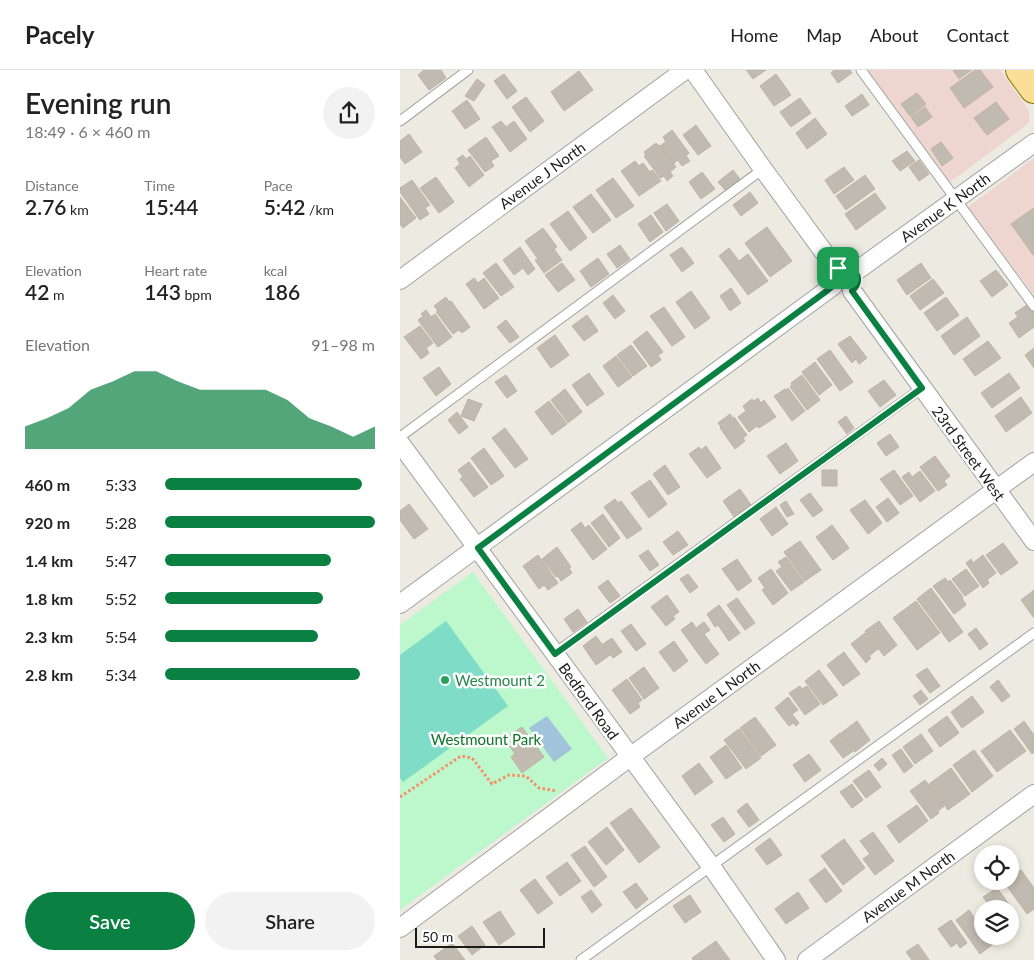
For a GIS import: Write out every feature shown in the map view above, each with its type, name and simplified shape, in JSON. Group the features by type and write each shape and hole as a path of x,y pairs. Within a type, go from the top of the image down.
{"main road":[{"path":"1020,70 1034,89"}],"street":[{"name":"Avenue J North","path":"400,280 685,70"},
{"path":"400,604 478,548 835,278 840,267 854,270 858,283 852,291 847,293 837,290 835,278 762,168 692,70"},
{"name":"Avenue K North","path":"855,272 1034,143"},
{"name":"23rd Street West","path":"852,291 1034,541"},
{"name":"Bedford Road","path":"400,443 711,866 776,960"},
{"name":"Avenue L North","path":"400,928 630,757 1034,462"},
{"name":"Avenue M North","path":"807,960 1034,794"}],"lane":[{"path":"400,120 468,70"},
{"path":"861,70 1034,306"},
{"path":"400,437 762,168"},
{"path":"555,654 922,388"},
{"path":"581,960 1034,633"}],"path":[{"path":"400,797 461,756 472,758 492,784 509,776 526,776 539,788 562,792"}],"shaded area":[{"path":"868,70 1000,70 1028,109 1030,120 1024,127 950,182"},
{"path":"1034,158 1034,295 968,207"},
{"name":"Westmount 2","path":"446,621 508,706 403,782 400,778 400,655"},
{"path":"547,716 572,749 554,762 529,728"}],"green space":[{"name":"Westmount Park","path":"473,572 608,758 400,910 400,625"}],"building":[{"path":"424,70 441,70 446,78 429,90 418,75"},
{"path":"746,70 766,70 753,79"},
{"path":"834,70 850,70 852,73 838,83 831,73"},
{"path":"953,70 971,70 959,79"},
{"path":"975,70 980,70 993,87 964,108 950,88"},
{"path":"579,71 593,90 564,111 551,92"},
{"path":"504,74 517,91 507,99 494,81"},
{"path":"776,74 791,95 774,106 760,86"},
{"path":"477,79 485,85 474,101 465,96"},
{"path":"917,93 926,104 910,116 901,104"},
{"path":"862,94 869,105 852,116 845,106"},
{"path":"526,97 544,121 530,132 512,107"},
{"path":"800,98 811,113 791,127 780,112"},
{"path":"467,100 480,119 465,129 452,111"},
{"path":"996,102 1009,119 987,135 974,118"},
{"path":"925,107 932,117 918,127 911,117"},
{"path":"815,118 827,134 807,149 796,133"},
{"path":"501,121 506,127 514,121 527,139 510,152 492,127"},
{"path":"696,125 711,146 698,155 683,135"},
{"path":"672,130 689,153 686,156 690,161 682,166 678,160 674,163 661,145 666,142 663,137"},
{"path":"409,134 422,152 405,164 400,157 400,141"},
{"path":"486,137 499,156 491,161 494,166 485,172 468,150"},
{"path":"941,142 953,158 942,166 931,149"},
{"path":"656,143 660,145 676,167 670,172 673,176 667,181 664,176 660,178 644,156 646,155 644,152"},
{"path":"907,151 915,161 900,171 892,161"},
{"path":"463,155 466,159 470,156 484,175 469,187 455,168 460,164 457,159"},
{"path":"919,160 929,174 919,181 909,167"},
{"path":"635,161 639,166 643,163 661,181 639,196 621,171"},
{"path":"844,167 854,180 834,194 825,180"},
{"path":"733,170 740,179 726,191 718,182"},
{"path":"702,172 715,189 701,199 689,182"},
{"path":"865,175 875,189 846,210 836,196"},
{"path":"436,177 454,202 439,213 420,188"},
{"path":"613,178 634,206 616,218 596,190"},
{"path":"412,180 430,205 425,208 429,214 420,220 400,192 400,188"},
{"path":"750,192 758,203 741,216 733,205"},
{"path":"875,193 886,208 856,230 845,214"},
{"path":"591,194 611,220 593,233 573,207"},
{"path":"400,197 416,218 403,228 400,224"},
{"path":"667,204 679,221 666,231 654,213"},
{"path":"1034,208 1034,256 1011,224"},
{"path":"568,211 587,238 570,251 550,224"},
{"path":"651,215 663,232 650,242 638,224"},
{"path":"767,227 792,261 770,277 745,243"},
{"path":"543,228 557,247 554,249 562,260 544,273 535,260 538,259 525,241"},
{"path":"620,245 630,259 617,268 607,254"},
{"path":"520,247 535,269 528,275 523,268 514,275 503,260"},
{"path":"682,247 694,263 682,272 670,255"},
{"path":"729,248 739,261 748,254 768,281 748,295 719,256"},
{"path":"598,258 609,274 591,287 580,271"},
{"path":"496,263 514,287 501,296 483,273"},
{"path":"562,263 575,280 558,292 545,275"},
{"path":"921,263 931,278 907,295 897,280"},
{"path":"996,270 1008,285 992,297 980,281"},
{"path":"474,278 478,283 484,278 499,298 484,309 466,284"},
{"path":"933,279 944,293 920,310 910,296"},
{"path":"731,288 741,303 730,311 720,296"},
{"path":"691,291 710,318 695,329 676,302"},
{"path":"613,295 625,311 615,319 603,303"},
{"path":"446,297 470,327 462,333 459,330 453,334 436,312 438,311 434,306"},
{"path":"946,297 959,315 937,331 924,313"},
{"path":"1028,304 1034,312 1034,327 1019,338 1009,323 1018,317 1015,313"},
{"path":"664,307 685,337 672,346 650,316"},
{"path":"426,310 431,317 435,314 452,337 438,347 418,320"},
{"path":"587,315 598,331 584,341 572,326"},
{"path":"967,317 980,336 954,355 941,336"},
{"path":"506,320 519,337 510,343 497,327"},
{"path":"420,326 433,343 426,348 429,353 421,359 404,337"},
{"path":"647,331 663,352 658,355 661,360 651,367 633,342"},
{"path":"555,335 569,355 551,368 537,348"},
{"path":"850,336 867,358 859,364 856,359 852,363 838,344"},
{"path":"988,341 1001,358 975,376 963,359"},
{"path":"631,345 647,366 633,376 617,355"},
{"path":"1034,348 1034,368 1025,355"},
{"path":"830,350 853,382 840,391 817,359"},
{"path":"616,356 632,377 618,387 603,366"},
{"path":"815,362 832,385 819,395 802,372"},
{"path":"439,367 451,384 436,396 423,378"},
{"path":"589,373 604,394 587,406 572,385"},
{"path":"1009,373 1020,388 992,408 981,393"},
{"path":"506,375 517,391 507,398 495,382"},
{"path":"802,375 820,400 807,410 790,387 791,383"},
{"path":"884,380 896,395 880,407 868,391"},
{"path":"788,388 805,411 792,421 774,396"},
{"path":"565,389 582,412 568,423 551,400"},
{"path":"1021,397 1032,413 1006,432 995,416"},
{"path":"758,398 761,403 764,400 776,417 749,432 738,417 746,411 743,406 752,399 754,401"},
{"path":"468,399 482,404 474,421 461,416"},
{"path":"549,401 567,424 552,435 535,412"},
{"path":"457,412 468,427 459,434 448,420"},
{"path":"730,414 747,435 743,438 745,441 735,449 718,423"},
{"path":"846,416 854,428 847,434 838,422"},
{"path":"505,428 528,459 515,468 492,438"},
{"path":"890,434 899,447 886,456 877,443"},
{"path":"786,443 798,461 780,474 767,456"},
{"path":"706,446 721,468 707,478 689,454 699,447 701,450"},
{"path":"484,448 504,476 491,485 471,458"},
{"path":"935,456 950,476 944,481 947,485 938,491 920,467"},
{"path":"469,462 488,487 474,497 460,479 463,477 458,470"},
{"path":"665,465 680,487 668,495 653,474"},
{"path":"822,470 837,470 837,486 822,486"},
{"path":"894,470 913,496 900,505 880,479"},
{"path":"920,471 935,491 920,502 902,477 909,472 912,477"},
{"path":"650,480 667,504 649,518 631,493"},
{"path":"740,489 751,505 734,517 723,501"},
{"path":"810,493 823,510 813,517 800,500"},
{"path":"888,498 899,513 887,522 876,507"},
{"path":"615,499 618,503 621,501 642,529 627,539 604,507"},
{"path":"865,500 882,523 868,534 850,510"},
{"path":"786,501 794,514 787,517 780,505"},
{"path":"409,504 428,529 414,539 400,520 400,511"},
{"path":"776,507 788,524 772,536 760,519"},
{"path":"603,514 620,538 609,547 591,523"},
{"path":"581,522 585,528 589,525 607,549 593,560 571,530"},
{"path":"832,525 849,548 833,560 816,537"},
{"path":"678,531 688,545 673,555 663,542"},
{"path":"800,541 821,570 805,581 784,552"},
{"path":"1003,543 1018,563 1001,575 986,555"},
{"path":"557,547 571,567 569,568 572,573 561,581 542,559"},
{"path":"648,550 659,565 650,571 639,556"},
{"path":"538,555 558,583 548,590 544,585 539,589 523,566"},
{"path":"983,555 996,573 987,580 989,583 983,588 966,563 971,559 973,563"},
{"path":"786,557 804,582 791,591 776,571 782,567 778,562"},
{"path":"737,559 752,581 738,591 722,569"},
{"path":"771,569 788,593 773,605 762,590 765,588 758,578"},
{"path":"966,569 979,586 965,596 952,579"},
{"path":"688,574 698,587 690,593 680,579"},
{"path":"945,578 948,582 950,580 963,597 966,605 954,614 933,586"},
{"path":"608,580 620,596 610,603 598,587"},
{"path":"931,588 963,632 949,642 917,599"},
{"path":"1034,590 1034,618 1021,600"},
{"path":"667,595 679,612 673,616 675,619 666,626 651,607"},
{"path":"737,598 755,623 745,630 727,605"},
{"path":"916,601 940,633 917,650 893,618"},
{"path":"719,605 740,633 729,641 718,625 715,627 707,614"},
{"path":"578,609 587,622 573,632 564,619"},
{"path":"879,621 897,645 884,656 865,631"},
{"path":"692,622 696,628 704,622 710,630 704,634 719,654 706,664 681,630"},
{"path":"631,624 646,644 636,651 621,631"},
{"path":"976,628 988,644 980,650 968,634"},
{"path":"865,633 878,649 869,656 871,658 866,663 851,644"},
{"path":"596,636 610,655 596,665 583,646"},
{"path":"612,638 622,652 613,658 603,644"},
{"path":"674,641 688,661 674,672 659,652"},
{"path":"844,652 860,674 843,686 827,665"},
{"path":"644,667 659,688 644,699 629,678"},
{"path":"927,668 940,686 930,693 916,675"},
{"path":"819,670 838,695 823,705 805,681"},
{"path":"627,679 642,700 638,703 640,707 630,714 612,690"},
{"path":"998,680 1010,696 1002,702 990,687"},
{"path":"800,686 802,689 807,686 820,704 805,715 789,693"},
{"path":"921,690 928,699 920,705 913,696"},
{"path":"972,696 984,712 962,728 951,712"},
{"path":"788,697 798,710 792,714 799,723 796,726 793,723 789,726 775,708"},
{"path":"947,716 959,733 940,747 928,730"},
{"path":"755,717 776,745 761,756 740,728"},
{"path":"857,721 870,740 855,752 841,733"},
{"path":"1024,721 1034,735 1034,752 1032,754 1014,729"},
{"path":"522,727 544,757 522,773 511,757 515,754 508,744 514,740 510,735"},
{"path":"739,729 761,758 746,769 724,740"},
{"path":"1010,730 1026,751 997,772 981,751"},
{"path":"840,733 853,751 843,758 830,741"},
{"path":"921,734 933,751 915,764 903,747"},
{"path":"726,745 742,768 726,779 710,757"},
{"path":"901,749 913,766 904,773 892,755"},
{"path":"974,750 993,776 972,792 953,765"},
{"path":"809,754 821,770 805,782 793,765"},
{"path":"882,758 887,764 879,771 874,765"},
{"path":"699,763 713,782 695,795 682,776"},
{"path":"951,768 970,794 948,810 929,784"},
{"path":"869,770 881,787 866,798 853,781"},
{"path":"925,780 944,806 931,819 910,791"},
{"path":"852,784 863,800 852,808 840,792"},
{"path":"747,803 759,820 749,827 737,811"},
{"path":"917,805 928,821 899,843 887,826"},
{"path":"631,808 660,847 639,863 610,823"},
{"path":"723,817 735,834 724,842 711,825"},
{"path":"607,827 624,850 606,865 588,842"},
{"path":"873,832 894,861 875,875 863,859 870,854 860,841"},
{"path":"770,838 782,855 767,865 755,849"},
{"path":"844,839 865,868 843,885 821,856"},
{"path":"585,846 607,877 594,887 571,855"},
{"path":"567,862 581,881 560,896 546,877"},
{"path":"825,868 842,891 826,903 809,880"},
{"path":"1021,870 1034,888 1034,909 1027,914 1019,900 1017,900 1010,890 1019,890 1019,871"},
{"path":"535,879 553,903 538,914 520,890"},
{"path":"636,883 648,899 636,909 623,892"},
{"path":"591,890 602,905 592,913 581,897"},
{"path":"994,890 998,890 1006,900 985,900 983,897"},
{"path":"798,892 809,908 786,924 775,909"},
{"path":"690,895 701,912 685,923 673,906"},
{"path":"969,910 974,917 974,945 992,945 980,954 956,920"},
{"path":"500,911 515,934 499,945 483,922"},
{"path":"951,920 967,943 960,948 957,943 951,947 938,929"},
{"path":"472,926 485,945 472,955 458,936"},
{"path":"716,941 730,960 693,960 692,958"},
{"path":"452,943 465,960 437,960 434,956"},
{"path":"918,944 929,960 912,960 906,952"}],"place":[{"name":"Westmount 2","path":"445,680"}],"route":[{"path":"848,267 857,274 857,285 852,291 922,388 555,654 478,548 833,286 832,276 838,268 848,267"}]}
